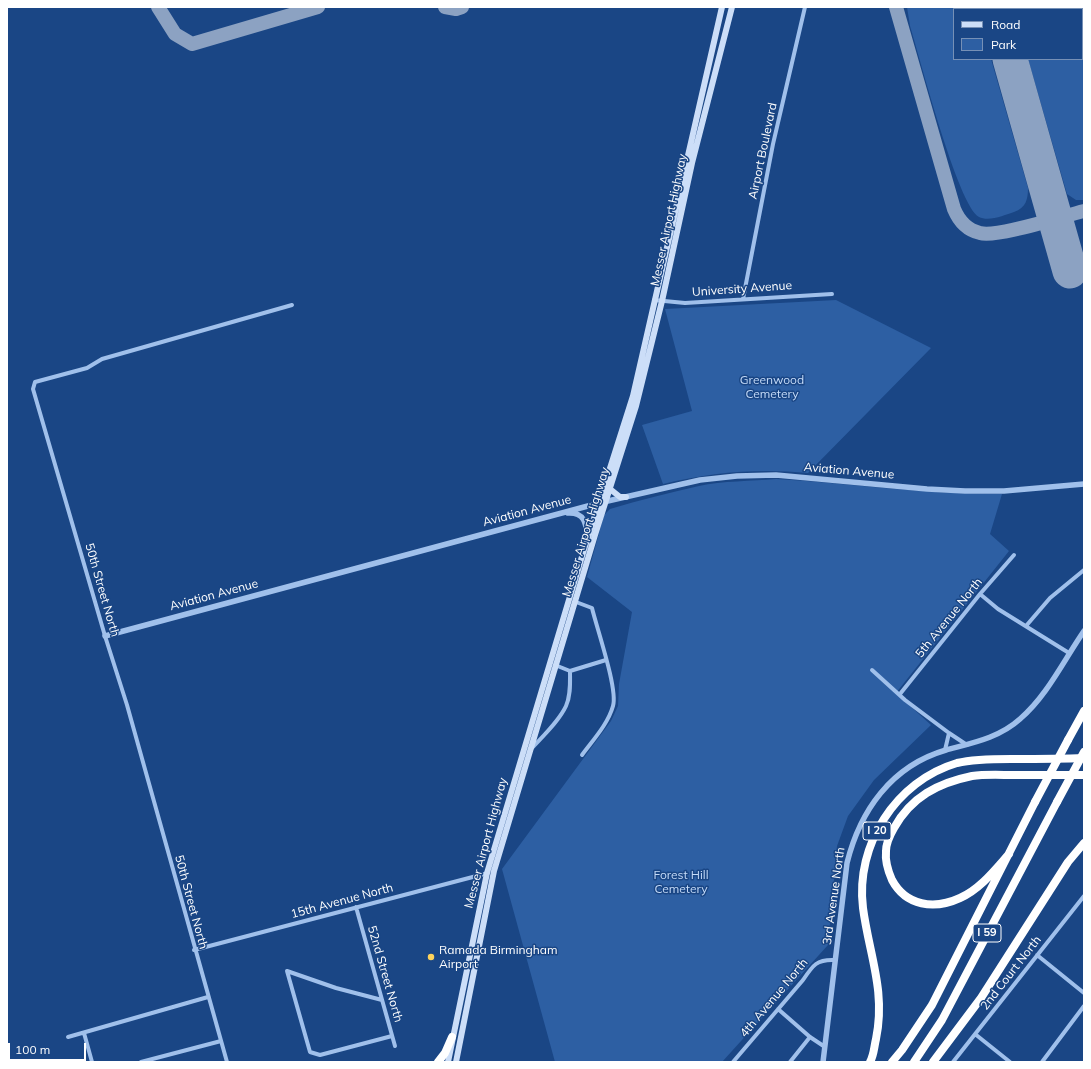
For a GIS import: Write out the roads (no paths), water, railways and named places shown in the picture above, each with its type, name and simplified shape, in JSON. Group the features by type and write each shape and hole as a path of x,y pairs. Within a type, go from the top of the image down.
{"highway":[{"name":"I 59","path":"892,1062 902,1050 932,1005 1035,802 1084,711"},
{"name":"I 59","path":"914,1062 942,1020 1084,752"},
{"name":"I 20","path":"870,1062 879,1025 880,994 863,907 862,875 879,825 901,796 930,774 958,763 997,759 1084,758"},
{"path":"1009,854 982,883 970,892 959,899 941,905 928,906 910,900 902,893 890,876 885,861 886,849 890,836 900,817 920,796 932,790 973,776 1084,775"},
{"path":"933,1062 981,998 1068,862 1084,843"},
{"path":"1055,882 1084,852"},
{"path":"438,1062 445,1053 452,1037"}],"main road":[{"name":"Messer Airport Highway","path":"448,1062 487,873 550,662 633,396 722,7"},
{"name":"Messer Airport Highway","path":"456,1062 494,871 636,406 662,301 692,163 732,7"},
{"path":"610,489 620,497 626,497"}],"street":[{"name":"Airport Boulevard","path":"743,299 773,144 805,7"},
{"name":"University Avenue","path":"654,300 685,303 832,294"},
{"name":"50th Street North","path":"227,1062 194,950 127,705 105,636 33,389 34,384 86,368 102,359 292,305"},
{"name":"Aviation Avenue","path":"105,636 599,503 700,480 737,476 776,475 927,489 965,491 1004,491 1084,484"},
{"path":"560,514 571,513 580,515 584,518 588,538"},
{"name":"5th Avenue North","path":"900,694 980,594 1014,555"},
{"path":"1026,626 1050,598 1084,570"},
{"path":"980,594 998,609 1070,653"},
{"path":"576,602 592,608 614,690 613,706 605,723 582,755"},
{"name":"3rd Avenue North","path":"822,1062 847,863 853,840 864,816 877,797 899,776 932,755 945,750 979,742 1000,733 1020,719 1041,697 1084,631"},
{"path":"550,662 570,671 606,660"},
{"path":"872,670 949,733 967,745"},
{"path":"532,749 549,730 566,706 570,691 570,671"},
{"path":"945,750 949,733"},
{"name":"15th Avenue North","path":"194,950 494,871"},
{"name":"2nd Court North","path":"953,1062 1084,896"},
{"name":"52nd Street North","path":"356,907 395,1046"},
{"path":"1038,955 1084,993"},
{"name":"4th Avenue North","path":"734,1062 818,962 823,960 836,960"},
{"path":"382,1000 336,988 287,971 310,1052 320,1055 392,1036"},
{"path":"68,1037 208,997"},
{"path":"1042,1062 1084,1006"},
{"path":"778,1009 810,1037 825,1047"},
{"path":"84,1033 92,1062"},
{"path":"975,1034 1010,1062"},
{"path":"790,1062 810,1037"},
{"path":"141,1062 221,1041"}],"place":[{"name":"Ramada Birmingham Airport","path":"431,957"}],"park label":[{"name":"Greenwood Cemetery","path":"772,387"},
{"name":"Forest Hill Cemetery","path":"681,882"}]}
